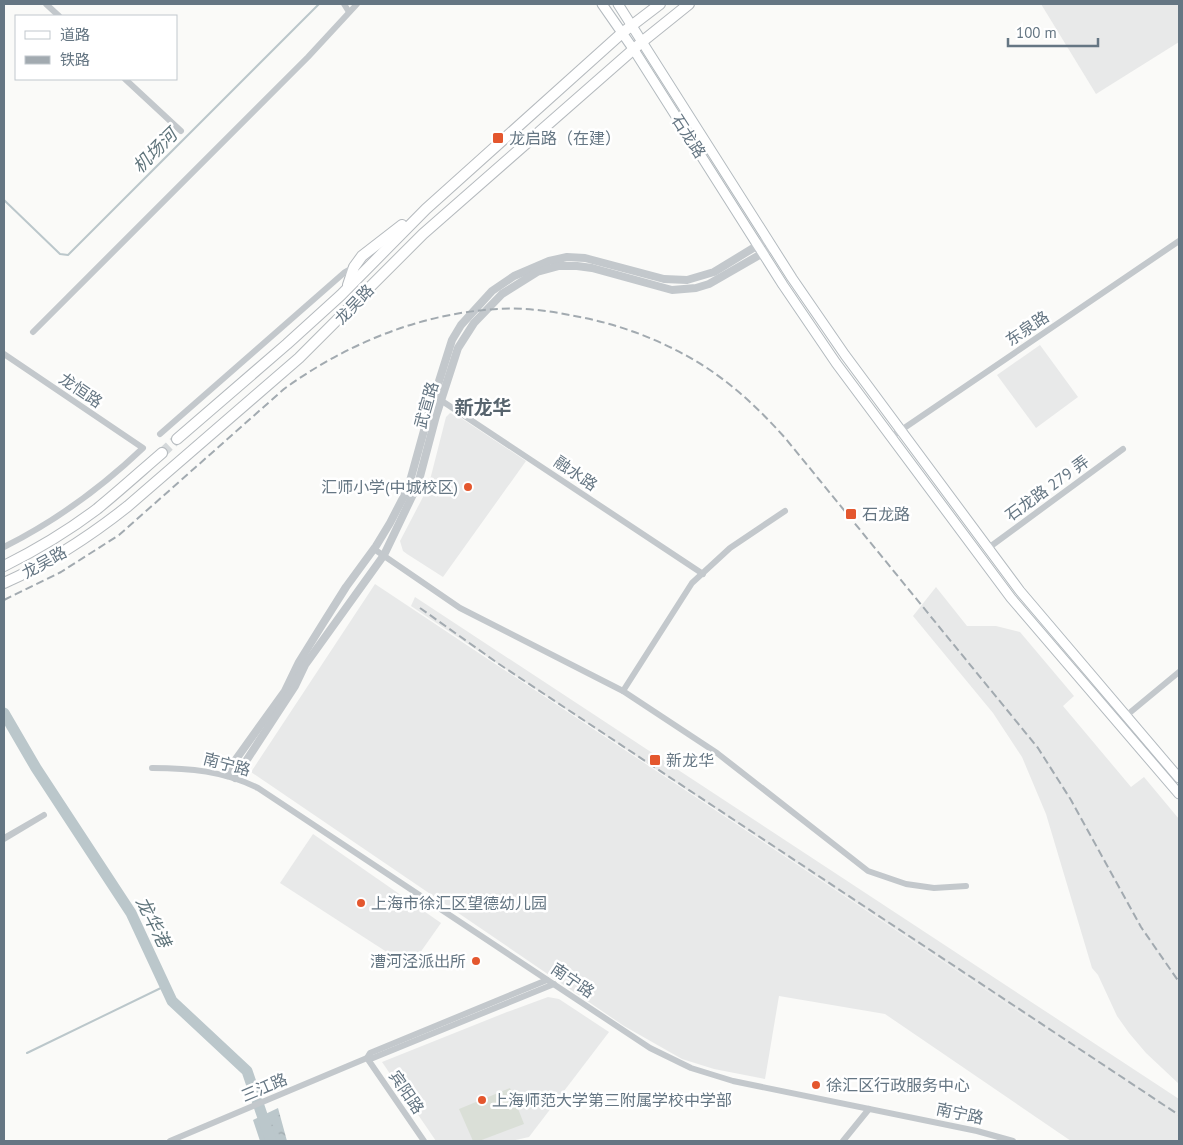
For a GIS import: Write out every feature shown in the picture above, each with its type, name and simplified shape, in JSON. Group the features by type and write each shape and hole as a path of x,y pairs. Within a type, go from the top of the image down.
{"main road":[{"name":"石龙路","path":"602,4 634,50 836,363 1011,598 1178,789"},
{"name":"石龙路","path":"618,4 845,356 1020,591 1179,778"},
{"name":"龙吴路","path":"177,439 347,290 426,209 622,33 660,4"},
{"name":"龙吴路","path":"4,583 65,551 107,523 128,506 300,358 423,234 643,41 689,4"},
{"path":"347,290 354,267 362,256 426,209"},
{"name":"龙吴路","path":"4,566 77,524 162,453"}],"street":[{"path":"46,4 59,15"},
{"path":"344,4 349,12"},
{"path":"33,332 308,57 357,4"},
{"path":"126,80 181,131"},
{"name":"东泉路","path":"891,437 1179,241"},
{"path":"227,775 234,762 285,691 299,662 346,586 374,549 404,496 438,398 449,349 461,325 492,292 514,276 549,260 567,257 586,258 664,280 687,280 714,272 761,249 770,242"},
{"path":"160,434 345,272 354,267"},
{"name":"龙恒路","path":"4,354 144,448"},
{"name":"武宣路","path":"235,778 295,686 305,665 384,555 418,484 438,398"},
{"name":"融水路","path":"438,398 703,574"},
{"name":"龙吴路","path":"4,547 69,510 144,448"},
{"name":"石龙路 279 弄","path":"987,549 1123,449"},
{"path":"623,691 692,583 730,548 785,511"},
{"path":"374,549 460,608 623,691 717,753 868,871 906,884 934,888 966,886"},
{"path":"1127,715 1179,672"},
{"name":"南宁路","path":"152,768 197,769 227,775 258,788 650,1048 691,1068 733,1081 977,1131 1013,1141"},
{"path":"4,839 44,815 4,839"},
{"name":"三江路","path":"367,1058 370,1053 547,980"},
{"name":"三江路","path":"170,1141 367,1058 373,1058 554,984"},
{"name":"宾阳路","path":"367,1058 424,1141"},
{"path":"843,1141 869,1109"}],"shaded area":[{"path":"1041,4 1179,4 1179,42 1096,94"},
{"path":"1040,345 1078,397 1036,428 997,375"},
{"name":"汇师小学(中城校区)","path":"450,413 458,416 526,461 443,577 403,551 400,541 423,497 431,476 446,417"},
{"path":"375,584 1132,1087 411,606 415,597 1179,1099 1179,1141 1071,1141 885,1014 779,996 765,1079 714,1069 682,1059 624,1026 251,772"},
{"path":"936,587 967,626 996,626 1020,632 1074,696 1063,706 1131,787 1144,777 1179,819 1179,1084 1146,1053 1129,1033 1117,1016 1098,975 1092,968 1046,814 1022,757 993,713 913,616"},
{"name":"上海市徐汇区望德幼儿园","path":"313,834 441,923 410,967 280,883"},
{"name":"上海师范大学第三附属学校中学部","path":"548,997 559,999 609,1032 529,1137 511,1141 436,1141 382,1062"},
{"path":"510,1088 524,1124 479,1141 473,1141 459,1109"}],"water":[{"path":"278,1108 287,1141 260,1141 253,1120"}],"waterway":[{"name":"机场河","path":"4,200 60,254 68,255 319,4"},
{"name":"龙华港","path":"4,713 36,768 131,913 172,1001 247,1071 271,1141"},
{"path":"27,1053 165,986"}],"tunnel":[{"path":"162,453 177,439"}],"railway":[{"path":"4,600 61,572 119,535 284,389 333,358 359,345 413,324 469,312 498,309 531,309 552,312 585,318 633,331 678,351 707,368 749,401 786,439 1038,748 1071,800 1141,927 1179,982"},
{"path":"420,608 499,664 1179,1115"}],"place":[{"name":"龙启路（在建）","path":"498,138"},
{"name":"汇师小学(中城校区)","path":"468,487"},
{"name":"石龙路","path":"851,514"},
{"name":"新龙华","path":"655,760"},
{"name":"上海市徐汇区望德幼儿园","path":"361,903"},
{"name":"漕河泾派出所","path":"476,961"},
{"name":"徐汇区行政服务中心","path":"816,1085"},
{"name":"上海师范大学第三附属学校中学部","path":"482,1100"}],"district":[{"name":"新龙华","path":"483,407"}]}
